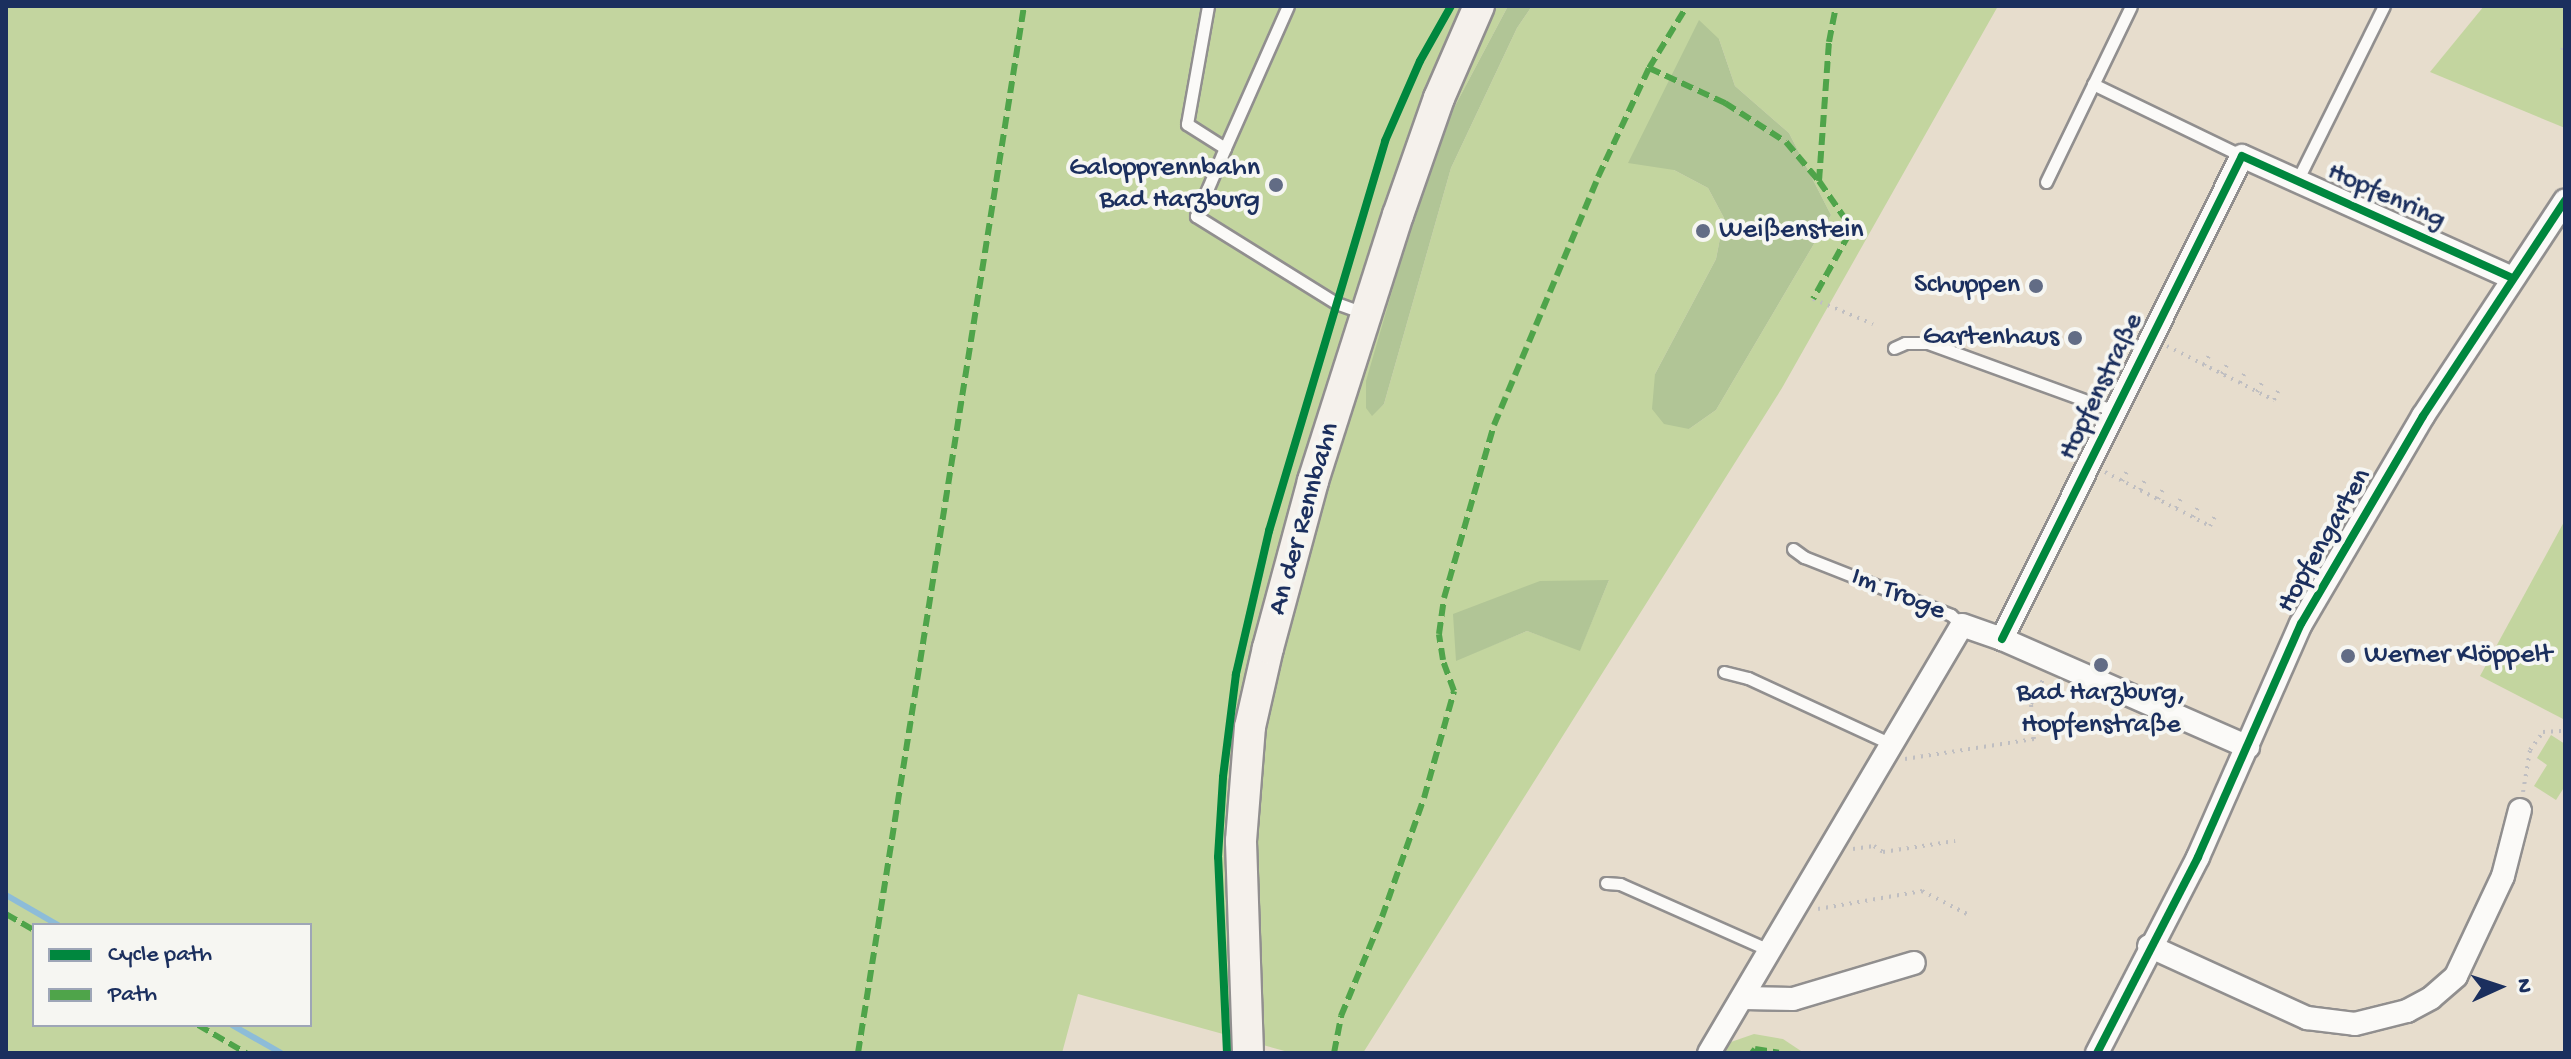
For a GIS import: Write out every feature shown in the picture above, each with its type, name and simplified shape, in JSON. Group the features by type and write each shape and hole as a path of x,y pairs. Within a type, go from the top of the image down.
{"main road":[{"name":"An der Rennbahn","path":"1248,1053 1241,841 1250,727 1313,481 1366,314 1439,98 1479,6"}],"street":[{"name":"Hopfenring","path":"2242,156 2512,278"},
{"name":"Hopfenstraße","path":"2002,639 2242,156"},
{"name":"Hopfengarten","path":"2097,1053 2149,946 2198,857 2301,624 2423,416 2565,201"},
{"path":"1962,625 2002,639 2248,747"},
{"name":"Im Troge","path":"1709,1053 1962,625"},
{"path":"2149,946 2307,1018 2355,1024 2407,1011 2431,998 2456,976 2503,876 2520,810"},
{"path":"1744,998 1793,999 1914,963"}],"lane":[{"path":"1208,6 1187,124 1225,148"},
{"path":"1288,6 1196,216 1336,303 1366,314"},
{"path":"2046,182 2131,6"},
{"name":"Hopfenring","path":"2297,181 2384,6"},
{"name":"Hopfenring","path":"2093,84 2242,156"},
{"name":"Hopfenstraße","path":"1894,348 1905,343 1928,343 2115,411"},
{"name":"Im Troge","path":"1793,549 1804,557 1951,615 1962,625"},
{"path":"1724,672 1748,678 1885,753"},
{"path":"1606,883 1620,884 1771,951"}],"path":[{"path":"2562,50 2565,42"},
{"path":"1813,299 1873,324"},
{"path":"2150,338 2274,400 2280,387"},
{"path":"2204,365 2211,352"},
{"path":"2222,374 2229,361"},
{"path":"2240,383 2246,370"},
{"path":"2257,392 2264,379"},
{"path":"2089,464 2210,526 2216,514"},
{"path":"2122,481 2128,469"},
{"path":"2140,490 2146,478"},
{"path":"2158,499 2164,487"},
{"path":"2176,508 2182,496"},
{"path":"2193,517 2199,505"},
{"path":"1885,753 2034,739 2031,704 2052,661"},
{"path":"2520,810 2530,750 2543,732 2565,731"},
{"path":"1828,852 1874,846 1883,852 1955,841"},
{"path":"1792,915 1922,891 1969,915"}],"green space":[{"path":"6,6 1508,6 1448,119 1372,415 1384,404 1451,168 1517,28 1532,6 1998,6 1782,388 1363,1053 1292,1053 1078,994 1062,1053 6,1053","holes":["1719,39 1735,86 1789,133 1831,215 1716,410 1689,429 1655,374 1716,259 1724,218 1708,188 1674,170","1609,580 1580,650 1527,631 1456,660"]},
{"path":"1508,6 1532,6 1517,28 1451,168 1384,404 1372,416 1366,408 1366,381 1416,209 1448,119"},
{"path":"2484,6 2565,6 2565,128 2430,72"},
{"path":"1699,20 1719,39 1735,86 1789,133 1831,215 1716,410 1689,429 1664,424 1652,409 1655,374 1716,259 1724,218 1708,188 1674,170 1628,163"},
{"path":"2565,520 2565,720 2480,676"},
{"path":"1609,580 1580,651 1527,631 1456,661 1453,614 1540,581"},
{"path":"2551,735 2565,744 2565,786 2556,800 2534,786 2547,765 2537,758"},
{"path":"1754,1034 1783,1039 1804,1053 1724,1053 1731,1042"}],"waterway":[{"path":"6,895 55,923"},
{"path":"236,1027 281,1053"}],"marked path":[{"path":"858,1053 1024,6"},
{"path":"1334,1053 1341,1016 1382,917 1424,798 1454,691 1443,660 1439,634 1444,598 1494,425 1598,177 1649,68 1687,6"},
{"path":"1819,181 1829,42 1836,6"},
{"path":"1649,68 1725,103 1786,142 1819,181 1850,226 1849,234 1813,299"},
{"path":"6,914 32,929"},
{"path":"201,1027 246,1053"},
{"path":"1752,1053 1755,1049 1779,1053"}],"cycle path":[{"path":"1227,1053 1218,857 1223,777 1236,674 1269,531 1385,141 1420,61 1451,6"},
{"path":"2002,639 2242,156 2512,278"},
{"path":"2097,1053 2198,857 2301,624 2423,416 2565,201"}],"place":[{"name":"Galopprennbahn Bad Harzburg","path":"1276,185"},
{"name":"Weißenstein","path":"1703,231"},
{"name":"Schuppen","path":"2036,286"},
{"name":"Gartenhaus","path":"2075,338"},
{"name":"Werner Klöppelt","path":"2348,656"},
{"name":"Bad Harzburg, Hopfenstraße","path":"2101,665"}]}
